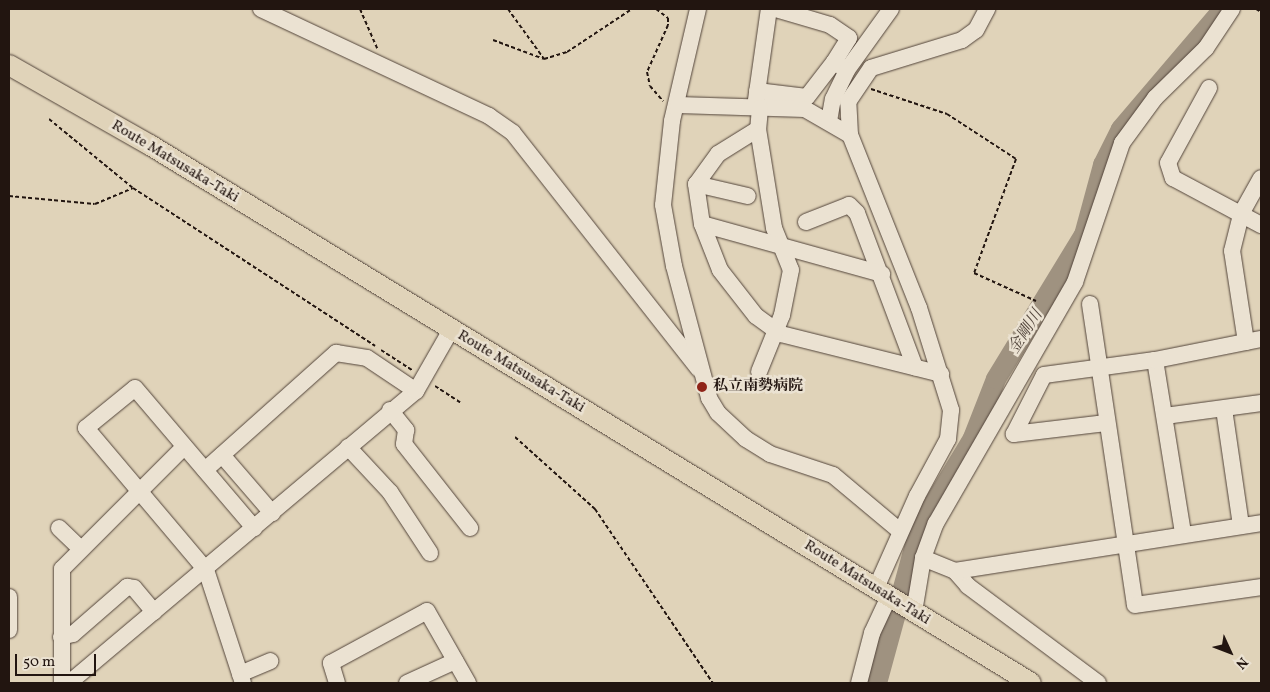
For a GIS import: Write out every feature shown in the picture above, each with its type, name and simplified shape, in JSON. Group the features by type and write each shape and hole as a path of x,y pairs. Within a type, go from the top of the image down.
{"main road":[{"name":"Route Matsusaka-Taki","path":"9,65 150,145 1031,683"}],"street":[{"path":"261,9 489,116 514,133 700,370"},
{"path":"698,9 678,105 672,121 663,205 666,234 700,370 718,413 746,439 770,454 833,475 900,531"},
{"path":"759,372 776,331 791,270 774,228 758,129 757,91 769,9"},
{"path":"776,9 830,24 849,38 829,121"},
{"path":"757,91 807,97 841,66 891,9"},
{"path":"896,601 900,531 948,439 951,410 941,374 850,134 848,102 857,84 871,68 962,40 976,30 987,9"},
{"path":"859,683 872,633 896,601 923,558 936,523 1075,282 1122,143 1155,98 1206,48 1232,9"},
{"path":"1208,88 1168,163 1173,178 1261,225"},
{"path":"678,105 805,109 850,134"},
{"path":"758,129 718,154 703,168 696,184 702,224 720,270 756,316 776,331 941,374"},
{"path":"1106,423 1014,434 1044,375 1155,360 1254,340 1232,251 1241,214 1261,178"},
{"path":"696,184 748,196"},
{"path":"806,222 849,205 857,213 882,274 915,367"},
{"path":"702,224 882,274"},
{"path":"1090,304 1100,367 1106,423 1135,605 1261,587"},
{"path":"69,683 206,570 420,385 451,330"},
{"path":"205,470 336,352 367,358 420,385"},
{"path":"1155,360 1183,533"},
{"path":"254,528 135,388 86,428 206,570 242,679 270,661"},
{"path":"1165,416 1261,403"},
{"path":"1224,409 1241,526"},
{"path":"390,410 406,430 404,444 470,528"},
{"path":"62,683 60,637 62,569 138,488 184,446"},
{"path":"348,447 390,492 430,552"},
{"path":"222,456 272,513"},
{"path":"956,571 1183,533 1261,523"},
{"path":"58,528 81,549"},
{"path":"923,558 956,571 968,586 1098,683"},
{"path":"60,637 73,634 127,588 134,588 154,612"},
{"path":"9,597 9,630"},
{"path":"338,683 331,663 427,611 468,683"},
{"path":"407,683 455,661"}],"path":[{"path":"360,9 382,66"},
{"path":"508,9 544,59"},
{"path":"493,40 544,59 566,52 632,9"},
{"path":"656,9 668,18 668,25 647,72 650,86 666,105 672,121"},
{"path":"1256,9 1261,12"},
{"path":"857,84 947,114 1016,159 974,273 1036,301"},
{"path":"49,119 133,188 420,385 460,402"},
{"path":"9,196 95,204 133,188"},
{"path":"515,438 595,509 713,683"}],"waterway":[{"name":"金剛川","path":"877,683 920,526 973,438 996,379 1084,235 1103,165 1121,129 1223,9"}],"place":[{"name":"私立南勢病院","path":"702,387"}]}
